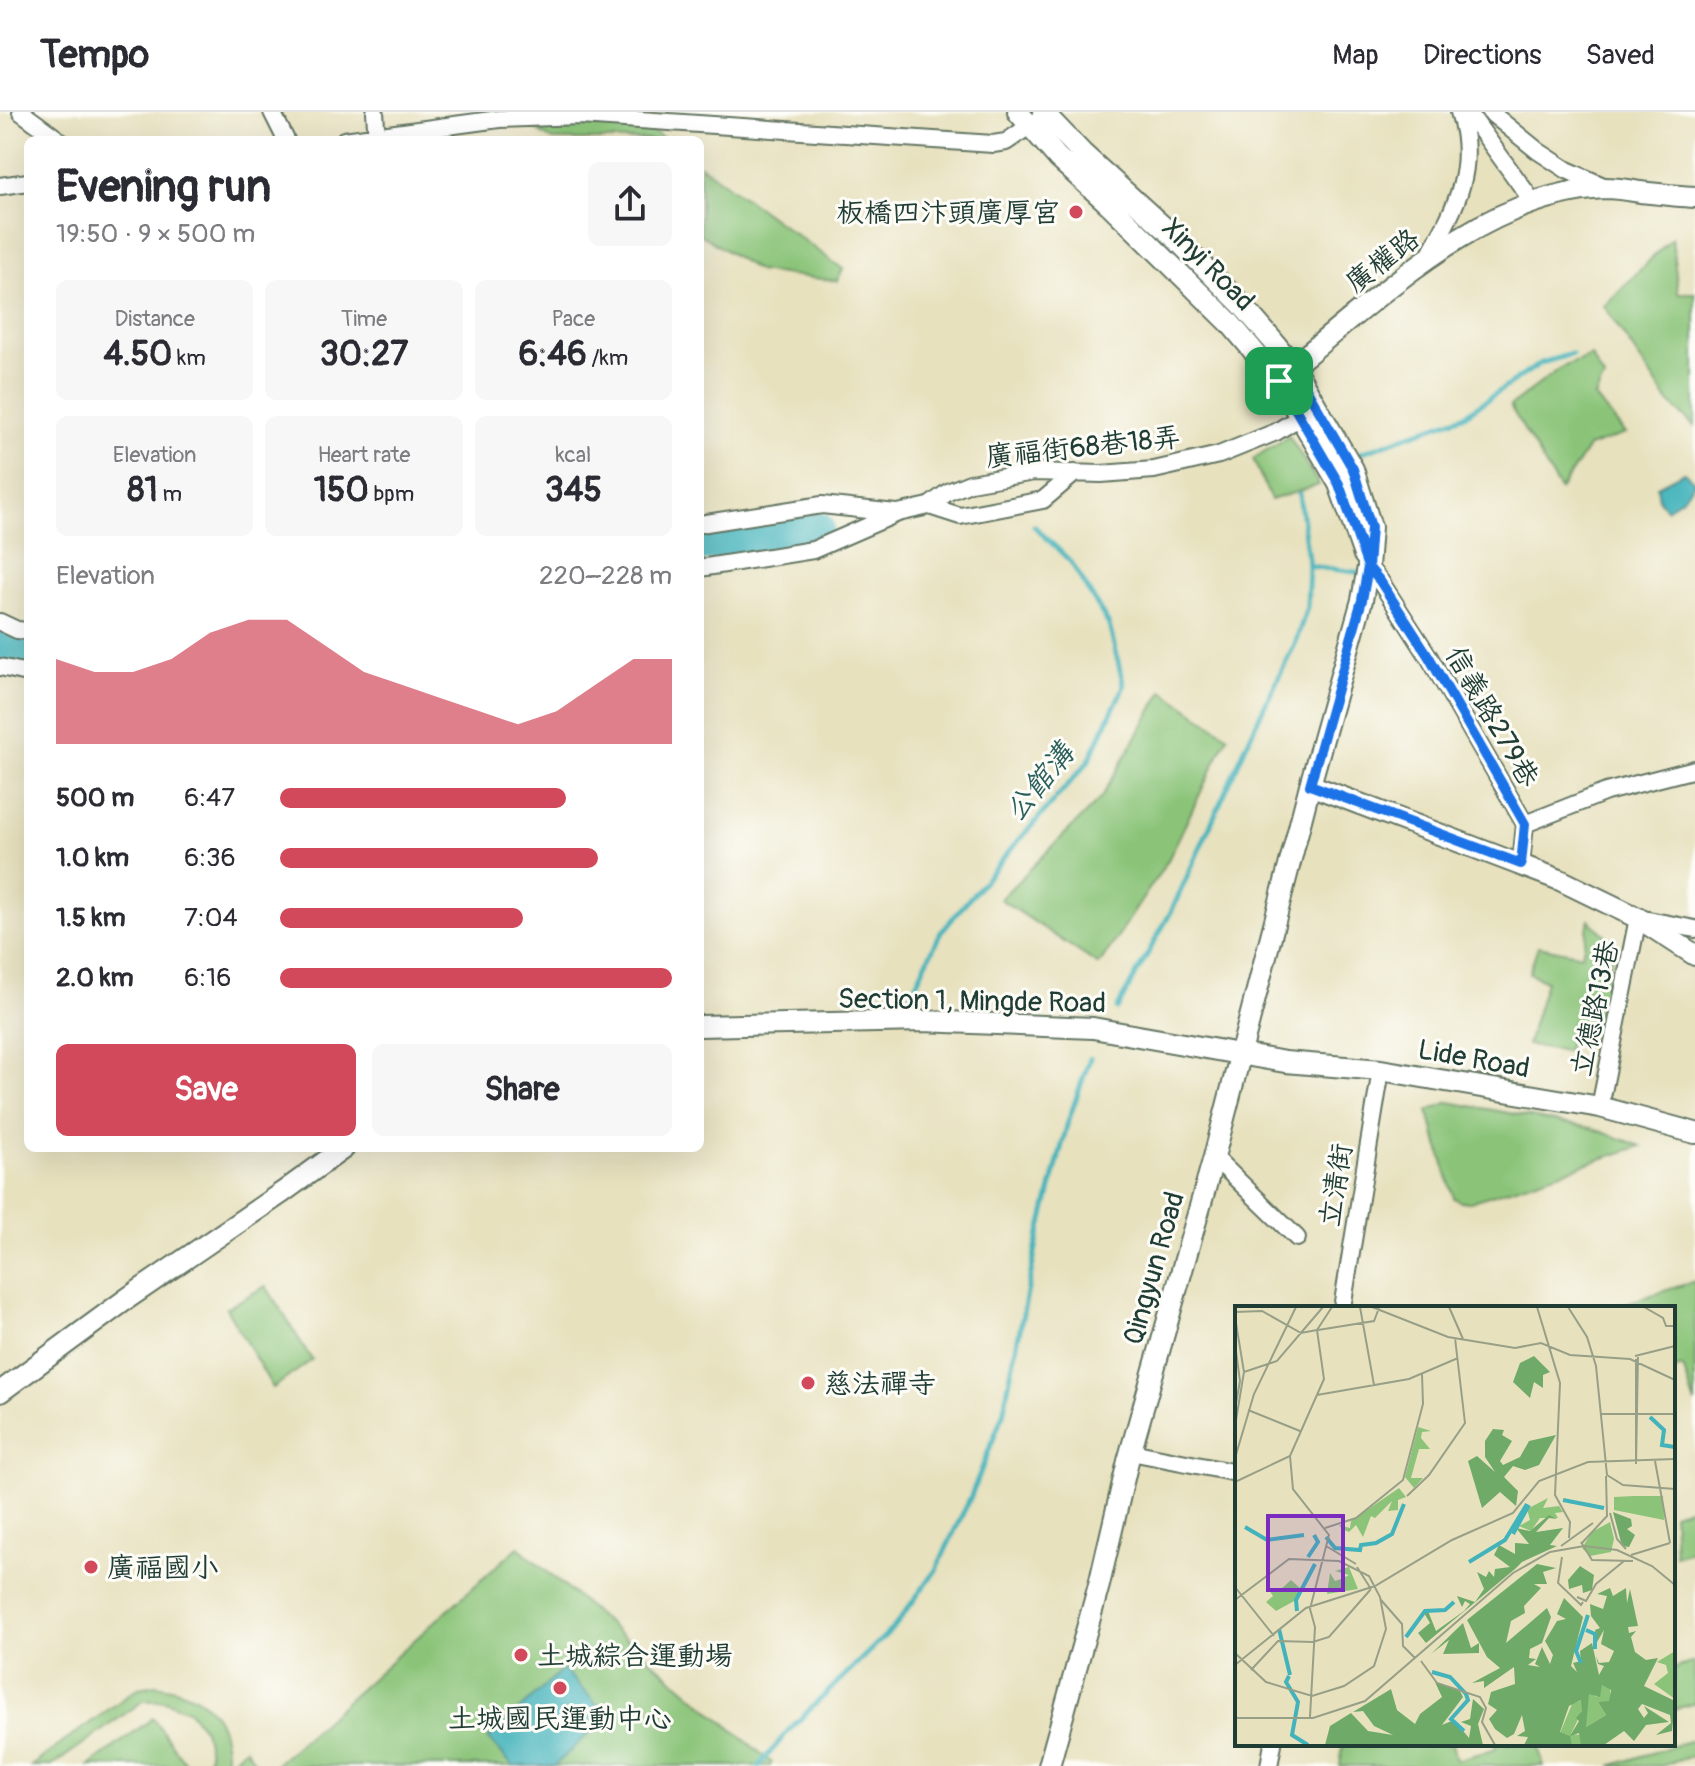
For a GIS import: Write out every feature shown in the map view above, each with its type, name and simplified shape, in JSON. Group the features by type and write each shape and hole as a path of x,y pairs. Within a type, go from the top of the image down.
{"street":[{"path":"21,112 54,136"},
{"path":"272,112 284,136"},
{"path":"375,112 377,136"},
{"path":"1427,258 1453,212 1465,172 1465,130 1459,112"},
{"path":"1468,112 1533,202"},
{"path":"1490,112 1567,170 1608,188"},
{"path":"390,136 490,120 580,116 993,144 1006,142 1034,116"},
{"name":"Xinyi Road","path":"1034,116 1058,158 1286,374 1310,414 1368,567"},
{"path":"0,186 24,183"},
{"name":"廣權路","path":"1286,374 1427,258 1465,233 1533,202 1577,191 1608,188 1695,197"},
{"name":"廣福街68巷18弄","path":"898,513 929,506 948,492 970,483 1034,472 1101,474 1154,470 1219,455 1276,432 1310,414"},
{"path":"929,506 960,516 1043,500 1075,473"},
{"path":"704,523 822,505 898,513"},
{"path":"704,567 813,550 898,513"},
{"path":"1368,567 1362,600 1310,785 1560,880 1638,918 1695,955"},
{"name":"信義路279巷","path":"1368,567 1429,657 1525,824 1606,792 1695,769"},
{"path":"0,622 24,631"},
{"path":"0,667 24,672"},
{"name":"Qingyun Road","path":"1049,1766 1099,1585 1131,1452 1214,1157 1310,785"},
{"path":"1521,864 1525,824"},
{"path":"1638,918 1695,929"},
{"name":"立德路13巷","path":"1600,1107 1638,918"},
{"name":"Section 1, Mingde Road","path":"704,1026 923,1021 1093,1028 1241,1055"},
{"name":"Lide Road","path":"1241,1055 1381,1070 1600,1107 1695,1133"},
{"name":"立清街","path":"1342,1306 1381,1070"},
{"path":"0,1392 128,1298 339,1152"},
{"path":"1214,1157 1297,1238"},
{"path":"1131,1452 1235,1473"},
{"path":"1269,1766 1273,1746"}],"green space":[{"path":"565,124 650,129 660,136 546,136 531,127"},
{"path":"704,168 843,269 837,281 758,271 704,237"},
{"path":"1672,238 1678,293 1695,293 1695,427 1668,401 1604,306"},
{"path":"1591,356 1604,378 1595,397 1625,434 1588,447 1560,490 1510,406 1562,367"},
{"path":"1289,436 1319,485 1271,500 1253,459"},
{"path":"1163,691 1228,736 1168,860 1099,965 1000,899 1101,798"},
{"path":"1589,920 1615,944 1600,1024 1573,1020 1567,1051 1527,1045 1546,981 1529,973 1538,946 1582,955"},
{"path":"1449,1102 1591,1128 1641,1146 1470,1202 1461,1202 1454,1198 1428,1111"},
{"path":"1695,1281 1695,1404 1683,1367 1675,1369 1675,1306 1617,1306"},
{"path":"266,1286 312,1360 273,1388 226,1308"},
{"path":"1695,1506 1695,1549 1675,1556 1675,1512"},
{"name":"土城綜合運動場","path":"518,1547 772,1763 770,1766 274,1766"},
{"path":"1694,1662 1695,1703 1675,1709 1675,1668"},
{"path":"156,1685 187,1693 210,1708 223,1732 226,1764 245,1748 254,1760 246,1766 207,1766 209,1753 204,1729 188,1710 165,1701 143,1701 52,1766 31,1766 138,1688"},
{"path":"153,1718 187,1766 89,1766"},
{"path":"1695,1739 1695,1755 1662,1766 1610,1766 1675,1746"},
{"path":"1343,1746 1452,1746 1456,1760 1496,1749 1495,1746 1538,1746 1544,1766 1340,1766"}],"water":[{"path":"1684,472 1695,482 1682,498 1666,509 1659,500 1657,486"},
{"path":"563,1669 608,1716 554,1766 513,1766 488,1739"}],"waterway":[{"path":"1360,453 1463,416 1541,363 1572,354"},
{"path":"1117,1009 1172,910 1295,644 1307,607 1309,566 1299,494"},
{"name":"公館溝","path":"901,1015 941,932 1088,762 1124,686 1109,625 1071,562 1034,526"},
{"path":"704,546 819,527"},
{"path":"1309,566 1363,573"},
{"path":"0,646 24,649"},
{"path":"759,1766 788,1731 895,1626 936,1570 971,1496 1003,1414 1036,1248 1067,1125 1090,1058"}],"place":[{"name":"板橋四汴頭廣厚宮","path":"1076,212"},
{"name":"慈法禪寺","path":"808,1383"},
{"name":"廣福國小","path":"91,1567"},
{"name":"土城綜合運動場","path":"521,1655"},
{"name":"土城國民運動中心","path":"560,1688"}],"route":[{"path":"1279,381 1293,366 1353,469 1371,527 1368,567 1429,657 1525,824 1521,864 1310,785 1362,600 1368,567 1339,484 1279,381"}]}
